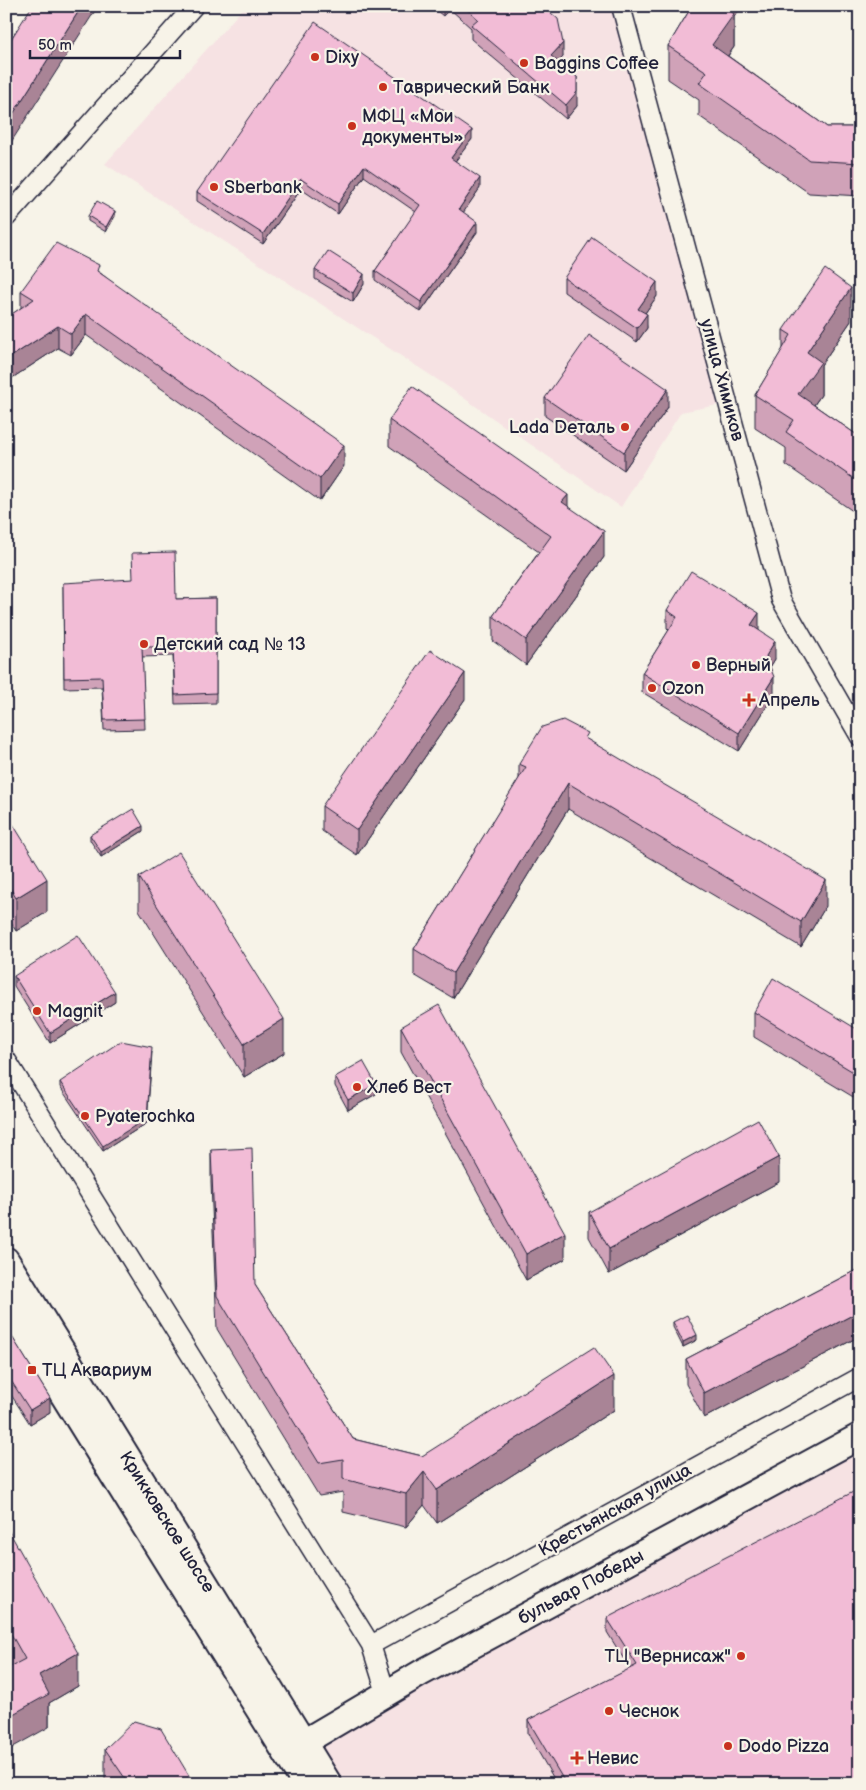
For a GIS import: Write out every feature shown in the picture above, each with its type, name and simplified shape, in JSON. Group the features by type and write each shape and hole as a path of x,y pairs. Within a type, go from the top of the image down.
{"main road":[{"name":"Крикковское шоссе","path":"6,1260 304,1742 328,1784"},
{"path":"6,1304 305,1784"},
{"name":"бульвар Победы","path":"304,1742 386,1692 860,1436"}],"street":[{"path":"6,218 194,6"},
{"name":"улица Химиков","path":"621,6 781,600 860,738"},
{"path":"6,1060 372,1645 386,1692"},
{"name":"Крестьянская улица","path":"372,1645 860,1377"}],"shaded area":[{"path":"245,6 621,6 728,403 681,412 621,507 438,380 105,164"},
{"path":"860,1438 860,1784 329,1784 304,1742"}],"building":[{"path":"32,6 82,6 6,125 6,47"},
{"path":"463,6 545,6 558,19 563,43 551,56 577,77 577,92 566,105 471,25 478,19"},
{"path":"692,6 725,6 734,14 712,45 827,127 860,127 860,163 809,160 699,83 707,72 668,46"},
{"path":"315,22 472,130 451,158 480,178 459,209 477,222 421,302 375,271 420,205 364,166 338,204 301,179 263,234 197,192"},
{"path":"97,201 115,211 106,227 88,216"},
{"path":"592,237 657,282 638,309 647,314 637,328 564,278"},
{"path":"56,243 99,265 97,271 344,445 320,479 86,314 71,334 58,326 6,360 6,318 34,299 21,291"},
{"path":"328,251 364,274 353,293 315,270"},
{"path":"825,269 851,288 807,352 821,362 798,394 860,437 860,483 786,432 794,420 755,395 791,335 783,330"},
{"path":"589,335 668,389 624,452 545,398"},
{"path":"412,386 568,495 562,502 604,531 526,640 493,616 551,536 389,420"},
{"name":"Детский сад № 13","path":"175,552 176,599 216,598 216,693 175,695 173,647 142,647 145,719 104,720 102,677 64,678 63,583 133,579 132,553"},
{"path":"691,571 759,613 751,625 775,641 766,656 774,677 739,733 642,673 677,617 667,610"},
{"path":"430,650 465,673 357,830 322,806"},
{"path":"563,720 588,733 585,738 826,880 801,922 568,783 453,973 414,949 526,767 519,764 542,727"},
{"path":"133,809 143,826 101,852 90,835"},
{"path":"6,813 47,879 16,898 6,881"},
{"path":"179,852 284,1019 244,1044 139,877"},
{"path":"78,935 115,992 50,1033 14,976"},
{"path":"773,978 860,1031 860,1076 754,1012"},
{"path":"439,1005 565,1233 526,1254 401,1027"},
{"path":"121,1041 152,1047 147,1118 103,1146 60,1082"},
{"path":"363,1061 376,1084 348,1100 335,1077"},
{"path":"758,1119 779,1157 609,1249 589,1212"},
{"path":"252,1148 255,1285 353,1439 422,1456 594,1347 614,1376 437,1490 424,1472 406,1494 343,1479 343,1459 319,1463 217,1296 211,1150"},
{"path":"860,1268 860,1311 704,1393 686,1359"},
{"path":"687,1315 697,1335 683,1342 673,1322"},
{"path":"6,1327 50,1398 30,1410 6,1373"},
{"name":"ТЦ \"Вернисаж\"","path":"857,1490 860,1495 860,1784 566,1784 528,1720 637,1665 607,1618"},
{"path":"6,1526 78,1653 39,1675 49,1694 6,1718 6,1669 25,1659 6,1625"},
{"path":"134,1721 161,1729 194,1784 129,1784 105,1749"}],"place":[{"name":"Dixy","path":"315,57"},
{"name":"Baggins Coffee","path":"524,63"},
{"name":"Таврический Банк","path":"383,87"},
{"name":"МФЦ «Мои документы»","path":"352,126"},
{"name":"Sberbank","path":"214,187"},
{"name":"Lada Dеталь","path":"625,427"},
{"name":"Детский сад № 13","path":"144,644"},
{"name":"Верный","path":"696,665"},
{"name":"Ozon","path":"652,688"},
{"name":"Апрель","path":"749,700"},
{"name":"Magnit","path":"37,1011"},
{"name":"Хлеб Вест","path":"357,1087"},
{"name":"Pyaterochka","path":"85,1116"},
{"name":"ТЦ Аквариум","path":"32,1370"},
{"name":"ТЦ \"Вернисаж\"","path":"741,1656"},
{"name":"Чеснок","path":"609,1711"},
{"name":"Dodo Pizza","path":"728,1746"},
{"name":"Невис","path":"577,1758"}]}
